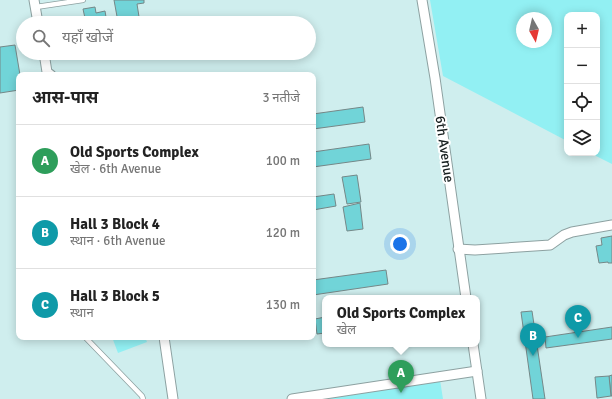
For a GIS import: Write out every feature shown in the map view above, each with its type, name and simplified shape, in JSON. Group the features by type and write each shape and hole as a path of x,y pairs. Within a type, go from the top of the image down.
{"street":[{"name":"6th Avenue","path":"422,0 435,78 466,295"},
{"path":"35,4 37,16"},
{"path":"45,60 47,72"},
{"path":"458,249 475,250 550,245 572,232 612,225"},
{"path":"164,340 173,399"},
{"path":"473,347 481,399"},
{"path":"292,399 477,371"}],"lane":[{"path":"35,4 83,0"},
{"path":"88,340 142,396 143,399"}],"shaded area":[{"path":"0,0 612,0 612,399 0,399"},
{"path":"430,0 612,0 612,164 596,156 600,156 600,12 564,12 564,139 443,76"},
{"path":"113,340 146,340 147,342 118,353"},
{"path":"440,380 443,399 320,399"}],"building":[{"path":"114,0 144,0 144,3 137,4 139,16 117,16"},
{"path":"95,7 96,13 105,11 106,16 84,16 83,9"},
{"path":"15,45 16,60 18,60 20,72 16,72 16,90 0,93 0,47"},
{"path":"363,107 365,122 316,129 316,114"},
{"path":"369,144 371,159 316,167 316,152"},
{"path":"357,175 361,202 347,204 342,177"},
{"path":"334,194 336,206 316,209 316,197"},
{"path":"360,203 363,229 347,231 343,207"},
{"path":"612,236 612,263 599,263 596,246 602,245 601,238"},
{"path":"386,270 388,284 316,295 316,280"},
{"path":"532,311 545,399 533,399 521,312"},
{"path":"322,318 322,333 317,334 316,319"},
{"path":"612,327 612,339 546,348 545,337"},
{"path":"612,375 612,396 611,396 609,376"},
{"path":"609,376 611,396 597,398 595,377"}],"place":[{"name":"Hall 3 Block 5","path":"578,338"},
{"name":"Hall 3 Block 4","path":"533,356"},
{"name":"Old Sports Complex","path":"401,393"}]}
